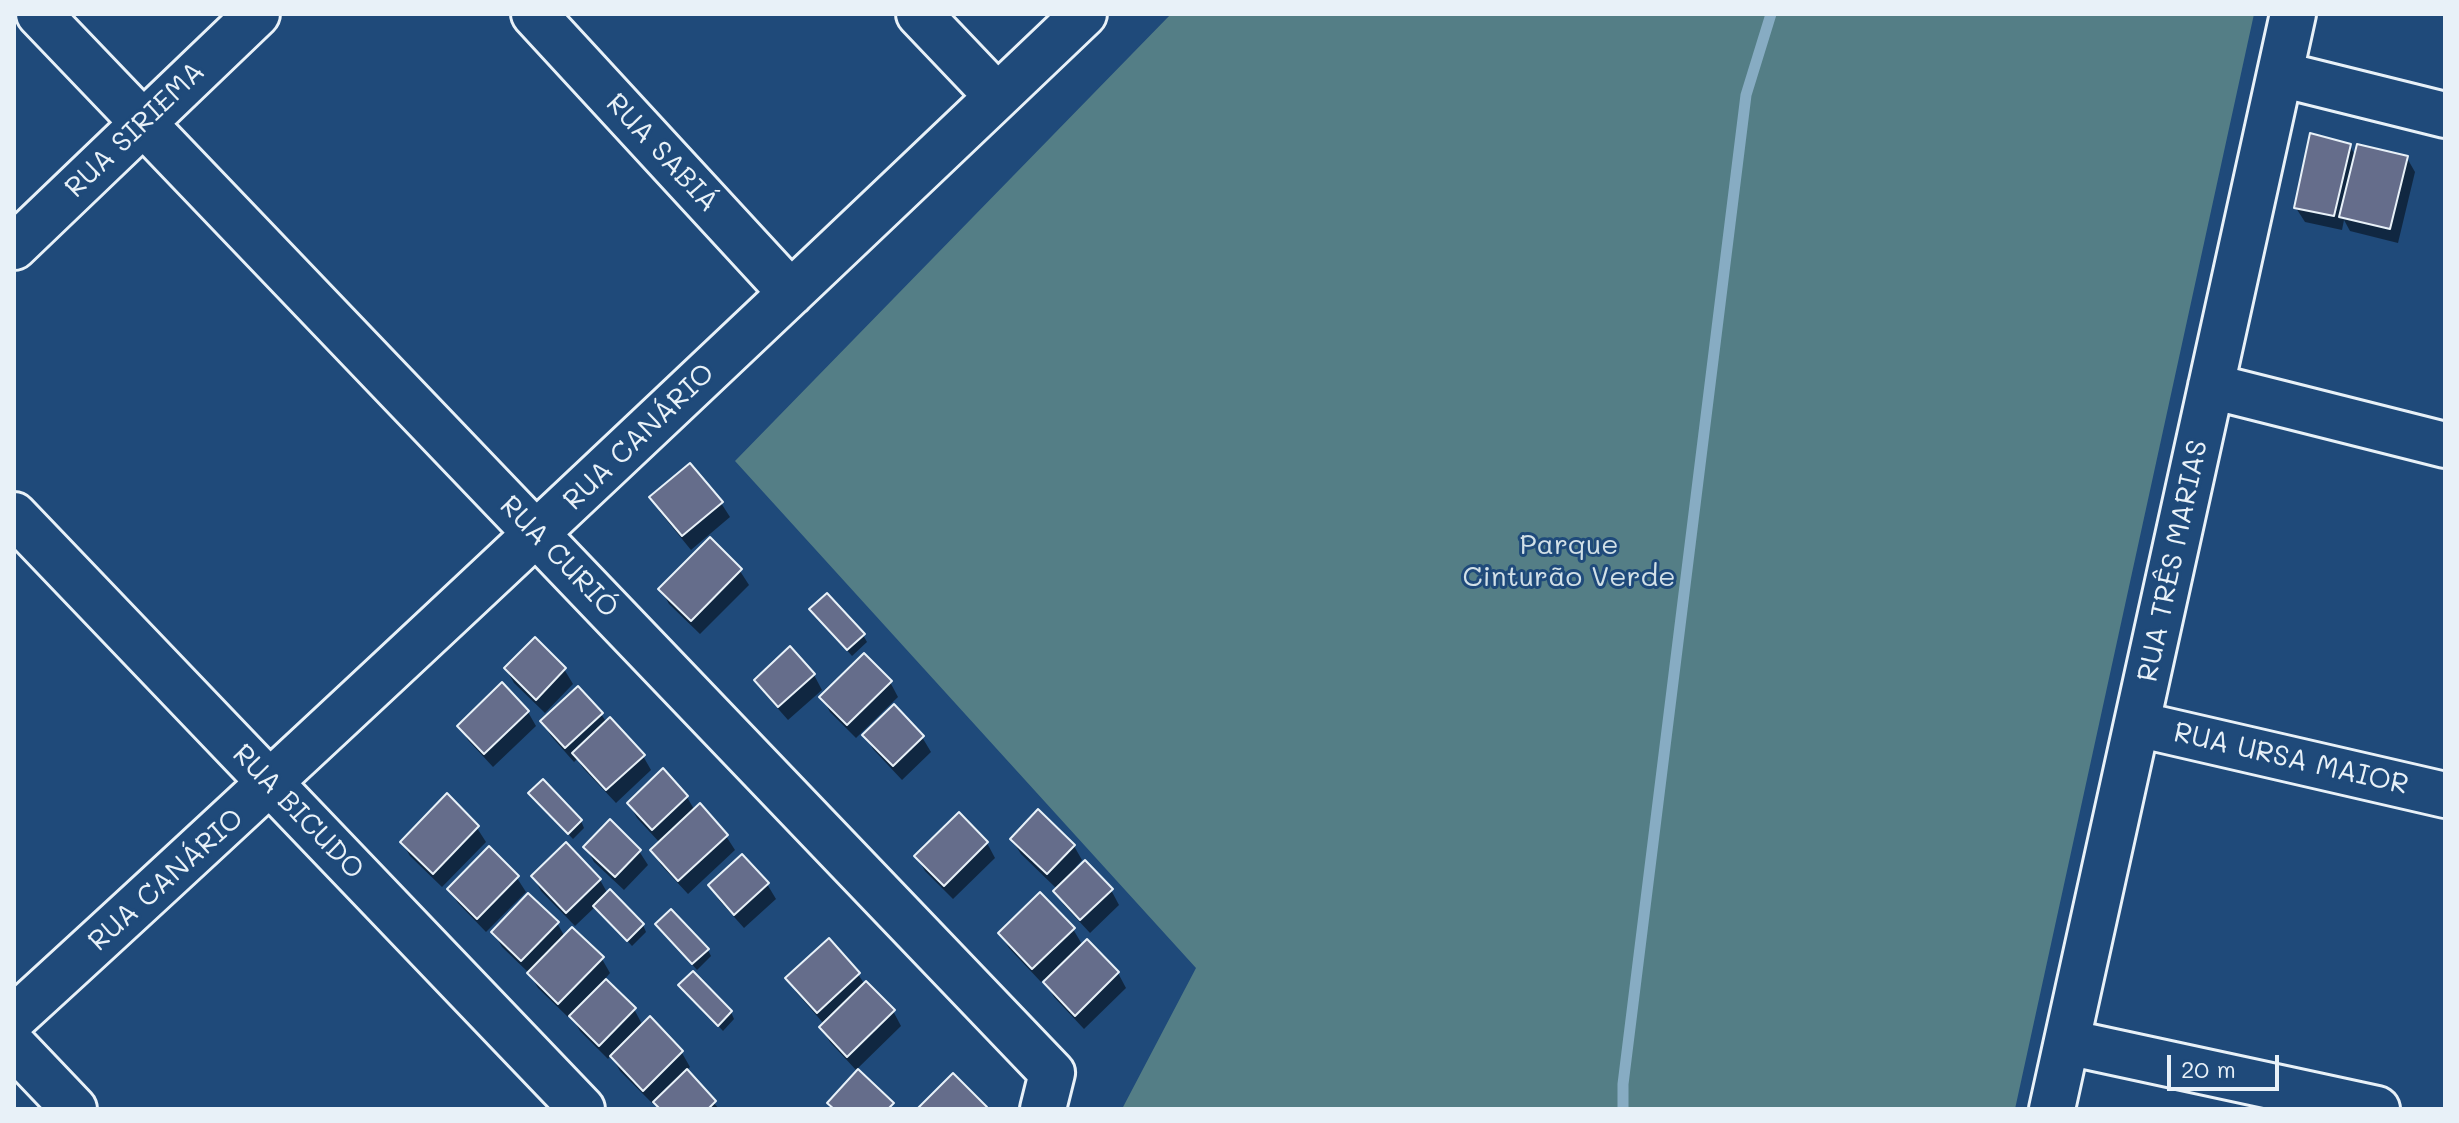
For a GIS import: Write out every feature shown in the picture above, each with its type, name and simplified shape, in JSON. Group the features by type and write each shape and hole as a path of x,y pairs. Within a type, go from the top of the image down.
{"street":[{"name":"RUA CURIÓ","path":"39,14 1052,1073 1043,1109"},
{"name":"RUA SIRIEMA","path":"14,247 257,14"},
{"name":"RUA SABIÁ","path":"534,14 791,293"},
{"path":"919,14 997,96"},
{"name":"RUA CANÁRIO","path":"14,1018 271,784 1084,14"},
{"name":"RUA TRÊS MARIAS","path":"2052,1109 2293,14"},
{"path":"2280,74 2445,115"},
{"path":"2211,386 2445,445"},
{"name":"RUA BICUDO","path":"14,515 582,1109"},
{"name":"RUA URSA MAIOR","path":"2137,724 2445,795"},
{"path":"2067,1042 2377,1109"},
{"path":"14,1046 74,1109"}],"green space":[{"name":"Parque Cinturão Verde","path":"1171,14 2254,14 2015,1109 1122,1109 1196,968 735,461"}],"building":[{"path":"2310,133 2351,144 2334,216 2294,208"},
{"path":"2357,144 2408,156 2390,229 2339,217"},
{"path":"690,463 723,502 682,536 649,497"},
{"path":"710,537 742,569 691,621 658,589"},
{"path":"827,593 865,634 847,650 809,609"},
{"path":"535,637 566,668 536,700 504,668"},
{"path":"790,646 815,674 778,707 754,680"},
{"path":"864,653 892,681 847,725 819,697"},
{"path":"502,682 529,711 484,754 457,726"},
{"path":"578,686 603,713 565,748 540,721"},
{"path":"894,704 924,736 893,766 862,735"},
{"path":"610,717 645,755 606,790 572,753"},
{"path":"663,768 688,796 652,830 627,803"},
{"path":"543,779 582,820 568,834 528,793"},
{"path":"447,793 479,826 433,874 400,842"},
{"path":"700,803 728,835 678,881 650,850"},
{"path":"1038,809 1075,845 1047,874 1010,839"},
{"path":"959,812 988,842 944,886 914,856"},
{"path":"610,819 641,850 615,877 583,847"},
{"path":"566,842 601,879 566,913 531,876"},
{"path":"489,846 519,876 477,919 447,889"},
{"path":"742,854 769,883 734,915 708,885"},
{"path":"1085,860 1113,889 1080,920 1053,891"},
{"path":"610,889 644,924 627,941 593,906"},
{"path":"1040,892 1075,928 1032,969 998,933"},
{"path":"528,893 559,922 521,961 491,932"},
{"path":"671,909 709,949 692,964 655,924"},
{"path":"572,927 604,957 558,1004 527,973"},
{"path":"829,938 860,973 817,1013 785,978"},
{"path":"1087,939 1119,972 1075,1016 1043,982"},
{"path":"693,971 732,1011 718,1026 678,985"},
{"path":"606,979 636,1008 599,1046 569,1016"},
{"path":"866,981 895,1010 847,1057 819,1027"},
{"path":"650,1016 683,1051 643,1091 610,1056"},
{"path":"687,1069 716,1101 708,1109 660,1109 653,1102"},
{"path":"858,1069 894,1103 888,1109 834,1109 827,1103"},
{"path":"953,1073 987,1107 985,1109 917,1109"}],"waterway":[{"path":"1623,1109 1623,1084 1746,95 1771,14"}]}
